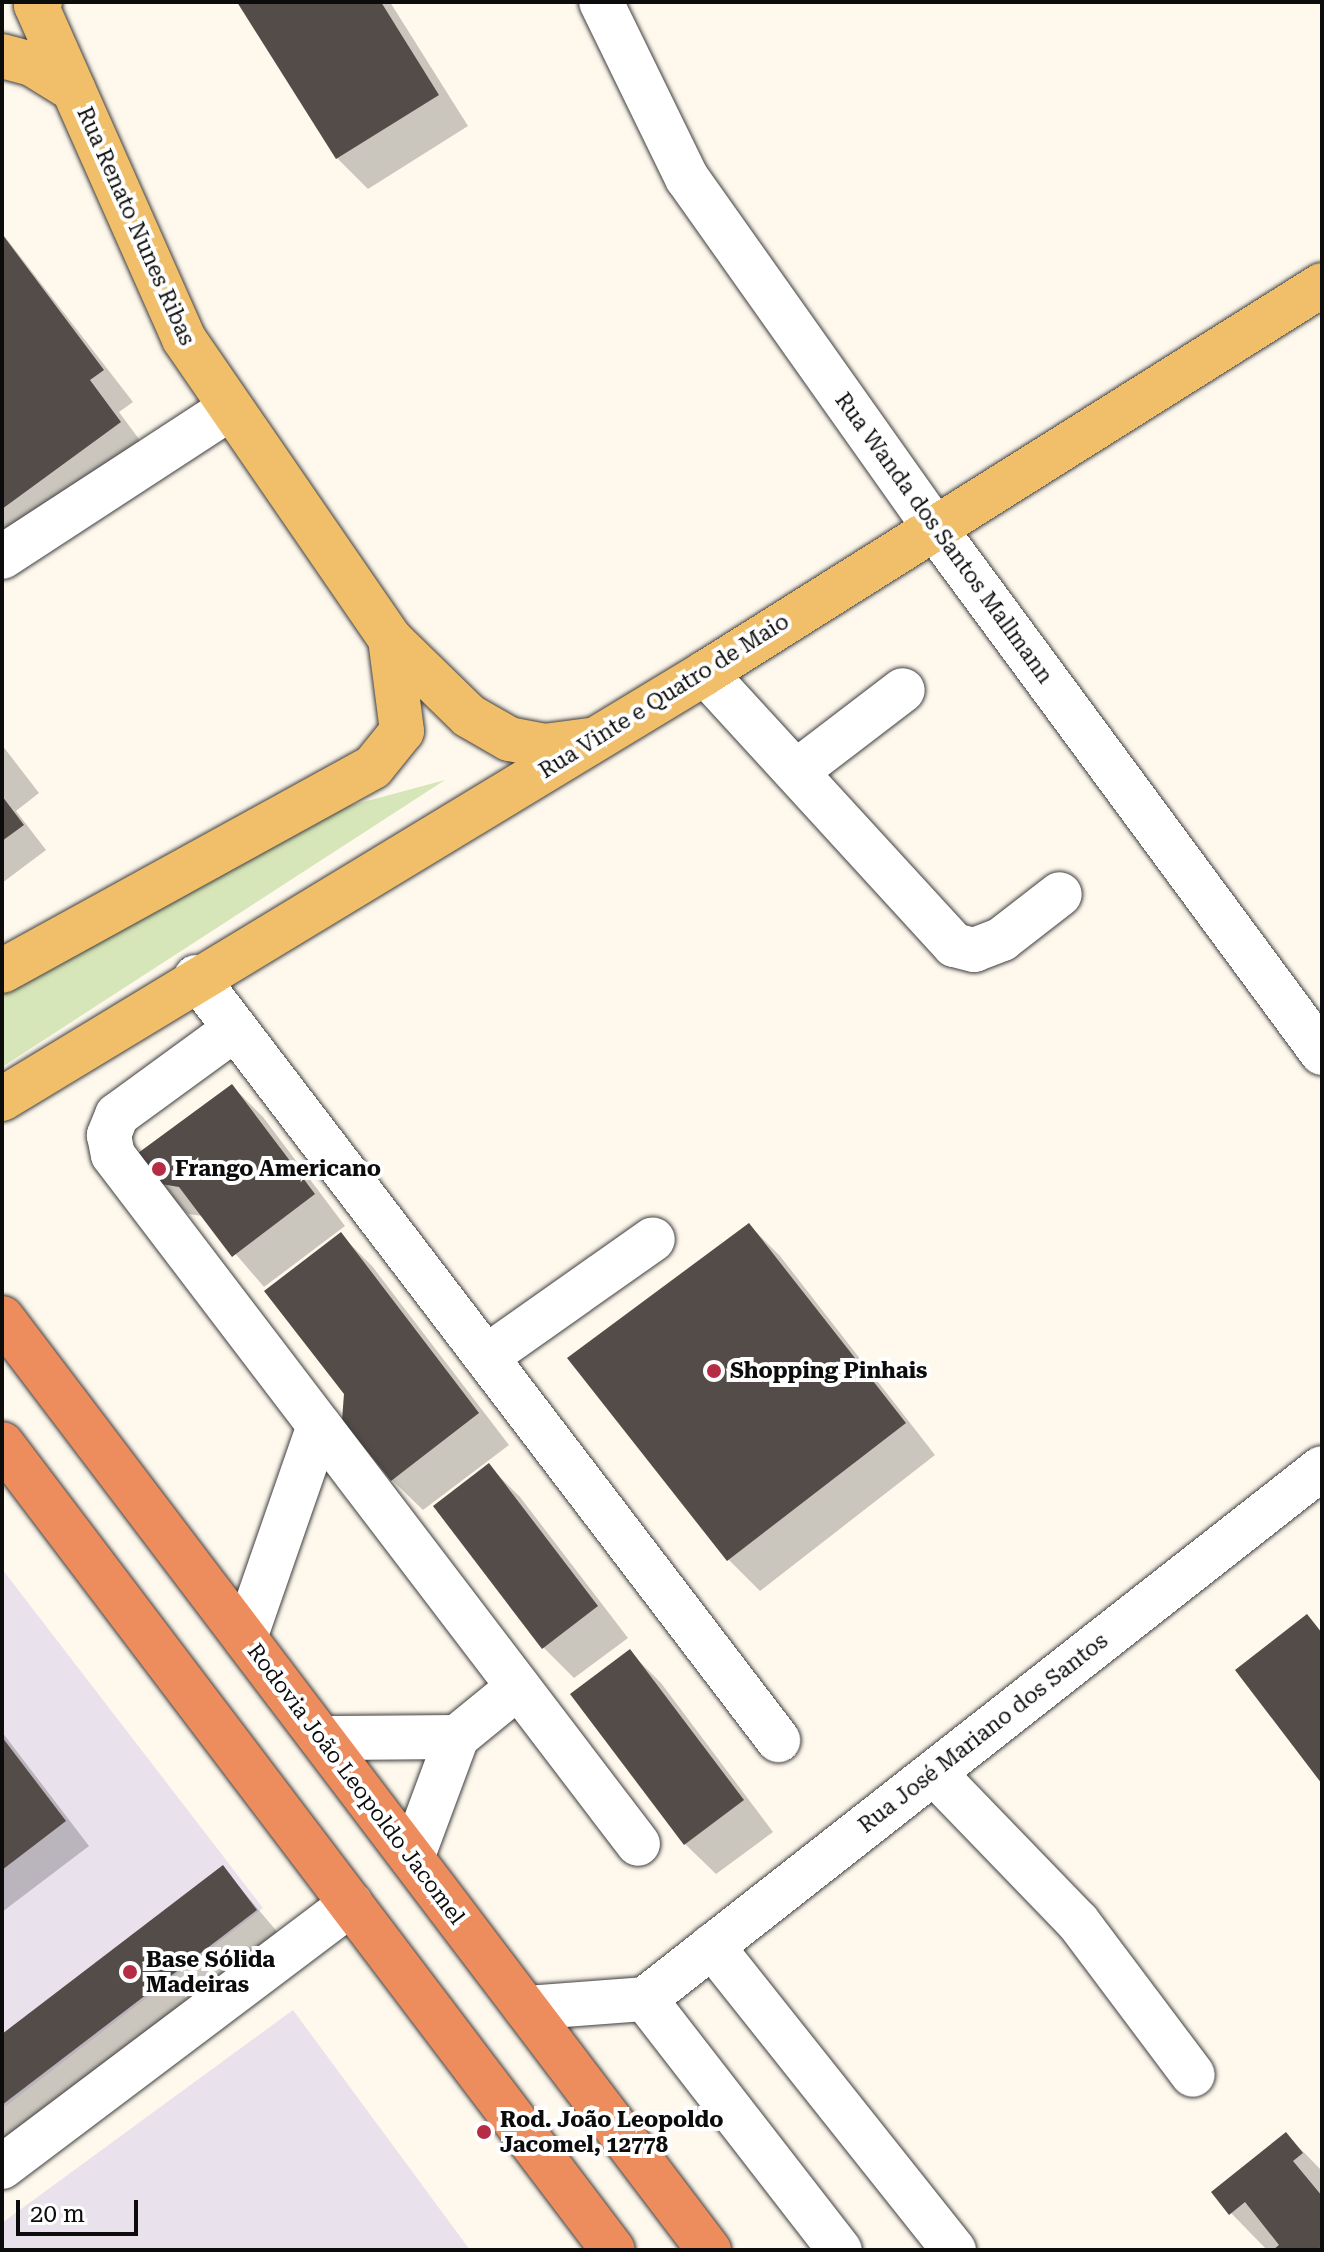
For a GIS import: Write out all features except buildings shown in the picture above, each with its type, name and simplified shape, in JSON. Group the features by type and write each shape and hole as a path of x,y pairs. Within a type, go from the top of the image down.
{"highway":[{"name":"Rodovia João Leopoldo Jacomel","path":"2,1318 709,2250"},
{"path":"2,1444 613,2250"}],"main road":[{"name":"Rua Renato Nunes Ribas","path":"37,3 184,339 229,409 390,639 469,716 509,739 544,746 596,740"},
{"path":"2,56 32,64 74,90"},
{"name":"Rua Vinte e Quatro de Maio","path":"2,1099 196,977 705,673 933,526 1322,285"},
{"path":"2,971 373,767 402,731 390,639"}],"street":[{"name":"Rua Wanda dos Santos Mallmann","path":"601,2 687,178 933,526 1322,1053"},
{"path":"2,557 229,409"},
{"path":"705,673 954,945 974,950 1002,939 1060,894"},
{"path":"797,771 903,690"},
{"path":"196,977 778,1740"},
{"path":"235,1029 117,1115 109,1135 113,1155 638,1844"},
{"path":"486,1357 653,1239"},
{"path":"245,1638 319,1425"},
{"name":"Rua José Mariano dos Santos","path":"645,1999 1322,1468"},
{"path":"412,1858 457,1737 518,1687"},
{"path":"321,1738 457,1737"},
{"path":"934,1773 1078,1922 1193,2075"},
{"path":"2,2167 351,1904"},
{"path":"712,1946 954,2250"},
{"path":"526,2008 645,1999 840,2250"}],"shaded area":[{"path":"2,1569 263,1908 2,2109"},
{"path":"293,2010 470,2250 2,2250 2,2223"}],"green space":[{"path":"445,780 2,1067 2,988 304,818"}],"place":[{"name":"Frango Americano","path":"159,1169"},
{"name":"Shopping Pinhais","path":"714,1371"},
{"name":"Base Sólida Madeiras","path":"130,1972"},
{"name":"Rod. João Leopoldo Jacomel, 12778","path":"484,2132"}]}
